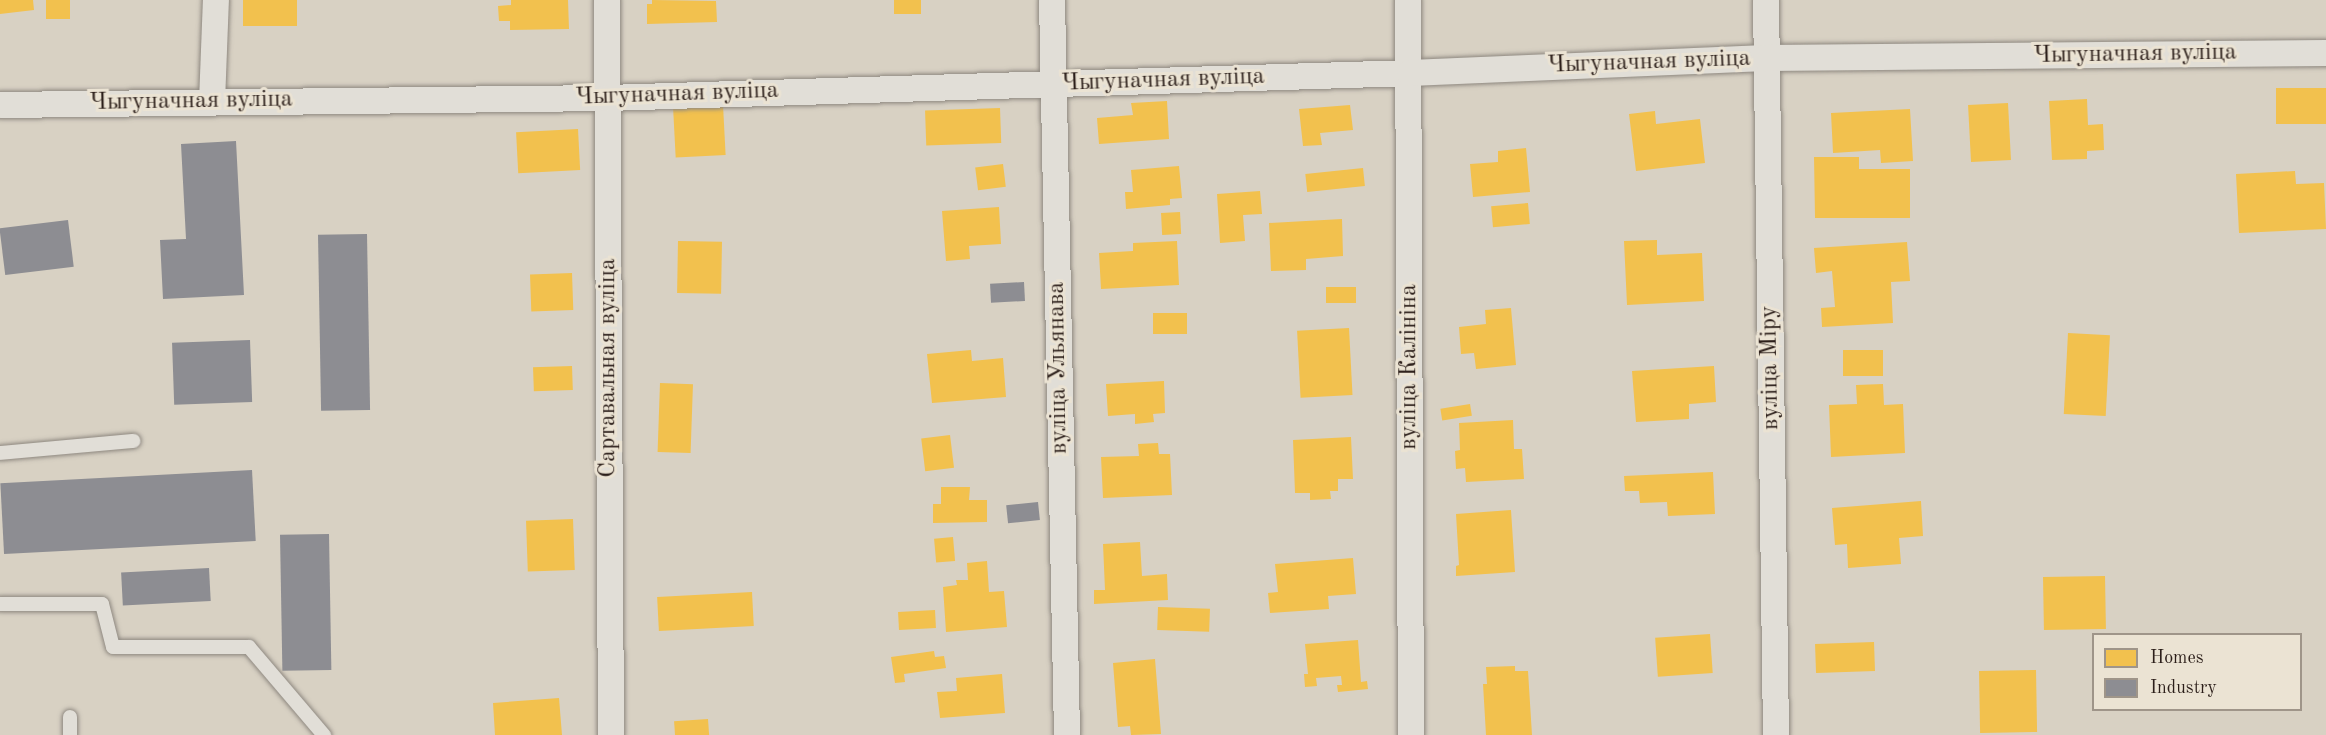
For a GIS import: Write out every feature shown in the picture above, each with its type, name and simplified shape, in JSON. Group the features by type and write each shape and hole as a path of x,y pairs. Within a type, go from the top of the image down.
{"street":[{"path":"212,102 216,0"},
{"name":"Сартавальная вуліца","path":"607,0 611,735"},
{"name":"вуліца Ульянава","path":"1052,0 1067,735"},
{"name":"вуліца Калініна","path":"1408,0 1411,735"},
{"name":"вуліца Міру","path":"1766,0 1776,735"},
{"name":"Чыгуначная вуліца","path":"0,105 607,98 1410,73 1766,58 2326,53"}],"lane":[{"path":"0,453 133,441"},
{"path":"0,604 102,604 113,647 249,647 324,735"},
{"path":"70,717 70,735"}],"building: Homes":[{"path":"0,0 33,0 34,10 0,14"},
{"path":"46,0 70,0 70,19 46,19"},
{"path":"243,0 297,0 297,26 243,26"},
{"path":"511,0 568,0 569,29 510,30 510,21 499,21 498,6 511,5"},
{"path":"652,0 716,1 717,22 647,24 647,4 652,4"},
{"path":"894,0 921,0 921,14 894,14"},
{"path":"2276,88 2326,88 2326,124 2276,124"},
{"path":"2087,99 2088,125 2103,124 2104,150 2087,151 2087,159 2052,160 2049,101"},
{"path":"1167,101 1169,139 1099,144 1097,118 1133,115 1131,103"},
{"path":"2008,103 2011,160 1971,162 1968,105"},
{"path":"723,105 726,155 676,158 673,108"},
{"path":"1350,105 1353,130 1320,133 1322,145 1303,146 1299,109"},
{"path":"1000,108 1001,143 926,146 925,111"},
{"path":"1910,109 1913,161 1881,163 1880,150 1833,153 1831,113"},
{"path":"1655,111 1656,124 1700,119 1705,163 1636,171 1629,114"},
{"path":"578,129 580,170 518,173 516,132"},
{"path":"1526,148 1530,192 1473,197 1470,164 1498,162 1498,151"},
{"path":"1814,157 1859,157 1859,169 1910,169 1910,218 1815,218"},
{"path":"1003,164 1006,187 978,190 975,167"},
{"path":"1179,166 1182,198 1170,199 1170,205 1126,209 1125,192 1133,192 1131,170"},
{"path":"1363,168 1365,186 1307,192 1305,174"},
{"path":"2295,171 2296,184 2324,183 2326,229 2239,233 2236,174"},
{"path":"1260,191 1262,214 1243,215 1245,241 1220,243 1217,194"},
{"path":"1528,203 1530,224 1493,227 1491,206"},
{"path":"999,207 1001,244 969,246 970,259 946,261 942,211"},
{"path":"1180,212 1181,234 1162,235 1161,213"},
{"path":"1342,219 1343,256 1306,259 1306,270 1271,271 1269,223"},
{"path":"1657,240 1657,255 1702,253 1704,301 1627,305 1624,241"},
{"path":"678,241 722,242 721,294 677,293"},
{"path":"1177,241 1179,285 1101,289 1099,253 1133,251 1133,243"},
{"path":"1907,242 1910,281 1891,282 1893,323 1822,327 1821,308 1835,307 1832,271 1816,273 1814,248"},
{"path":"572,273 573,310 531,311 530,274"},
{"path":"1326,287 1356,287 1356,303 1326,303"},
{"path":"1511,308 1516,365 1476,369 1474,353 1461,354 1459,327 1486,324 1485,310"},
{"path":"1153,313 1187,313 1187,334 1153,334"},
{"path":"1349,328 1353,395 1301,398 1297,331"},
{"path":"2068,333 2110,335 2106,416 2064,414"},
{"path":"971,350 972,361 1003,358 1006,397 932,403 927,354"},
{"path":"1843,350 1883,350 1883,376 1843,376"},
{"path":"572,366 573,390 534,391 533,367"},
{"path":"1714,366 1716,402 1689,404 1689,419 1636,422 1632,371"},
{"path":"1164,381 1165,413 1153,414 1154,422 1135,424 1135,414 1108,416 1106,384"},
{"path":"660,383 693,384 691,453 658,452"},
{"path":"1883,384 1884,405 1903,404 1905,453 1831,457 1829,405 1857,404 1856,385"},
{"path":"1470,404 1472,416 1442,421 1440,409"},
{"path":"1513,420 1514,449 1522,449 1524,479 1466,482 1465,468 1456,469 1455,451 1460,450 1459,423"},
{"path":"950,435 954,468 925,471 921,439"},
{"path":"1351,437 1353,479 1338,479 1338,491 1330,491 1331,499 1310,500 1310,493 1295,493 1293,440"},
{"path":"1158,443 1159,454 1170,454 1172,495 1103,498 1101,457 1139,456 1138,444"},
{"path":"1713,472 1715,514 1668,516 1667,502 1640,503 1639,491 1625,491 1624,476"},
{"path":"941,487 970,487 969,500 987,500 987,522 933,523 933,504 941,504"},
{"path":"1921,501 1923,536 1899,538 1901,564 1848,568 1847,544 1835,545 1832,508"},
{"path":"1511,510 1515,572 1456,576 1456,566 1459,565 1456,514"},
{"path":"573,519 575,570 528,572 526,521"},
{"path":"953,537 955,561 936,563 934,539"},
{"path":"1140,542 1142,576 1167,574 1168,600 1094,604 1094,590 1105,590 1103,544"},
{"path":"1353,558 1356,594 1328,596 1329,609 1270,613 1268,593 1278,592 1275,564"},
{"path":"987,561 989,592 1004,591 1007,627 946,632 943,587 957,585 956,580 968,580 967,563"},
{"path":"2105,576 2106,629 2044,630 2043,577"},
{"path":"752,592 754,626 659,631 657,597"},
{"path":"1158,607 1210,609 1209,632 1157,630"},
{"path":"935,610 936,628 899,630 898,612"},
{"path":"1710,634 1713,673 1658,677 1655,638"},
{"path":"1358,640 1361,682 1367,681 1368,689 1338,692 1337,685 1342,685 1341,676 1316,678 1317,686 1305,687 1304,674 1308,674 1305,644"},
{"path":"1874,642 1875,671 1816,673 1815,644"},
{"path":"934,651 935,657 944,656 946,668 904,674 905,682 895,683 891,657"},
{"path":"1155,659 1161,734 1131,735 1130,726 1118,727 1113,663"},
{"path":"1515,666 1515,671 1528,671 1532,735 1486,735 1483,684 1487,684 1486,667"},
{"path":"2036,670 2037,732 1980,733 1979,671"},
{"path":"1002,674 1005,713 940,718 937,692 957,691 956,678"},
{"path":"559,698 562,735 495,735 493,703"},
{"path":"708,719 709,735 675,735 674,721"}],"building: Industry":[{"path":"236,141 244,295 163,299 160,240 186,239 181,144"},
{"path":"68,220 74,267 5,275 0,228"},
{"path":"367,234 370,410 321,411 318,235"},
{"path":"1024,282 1025,301 991,303 990,284"},
{"path":"250,340 252,402 174,405 172,343"},
{"path":"252,470 256,541 4,554 0,483"},
{"path":"1038,502 1040,520 1008,523 1006,505"},
{"path":"329,534 331,670 282,671 280,535"},
{"path":"209,568 211,601 123,606 121,573"}]}
